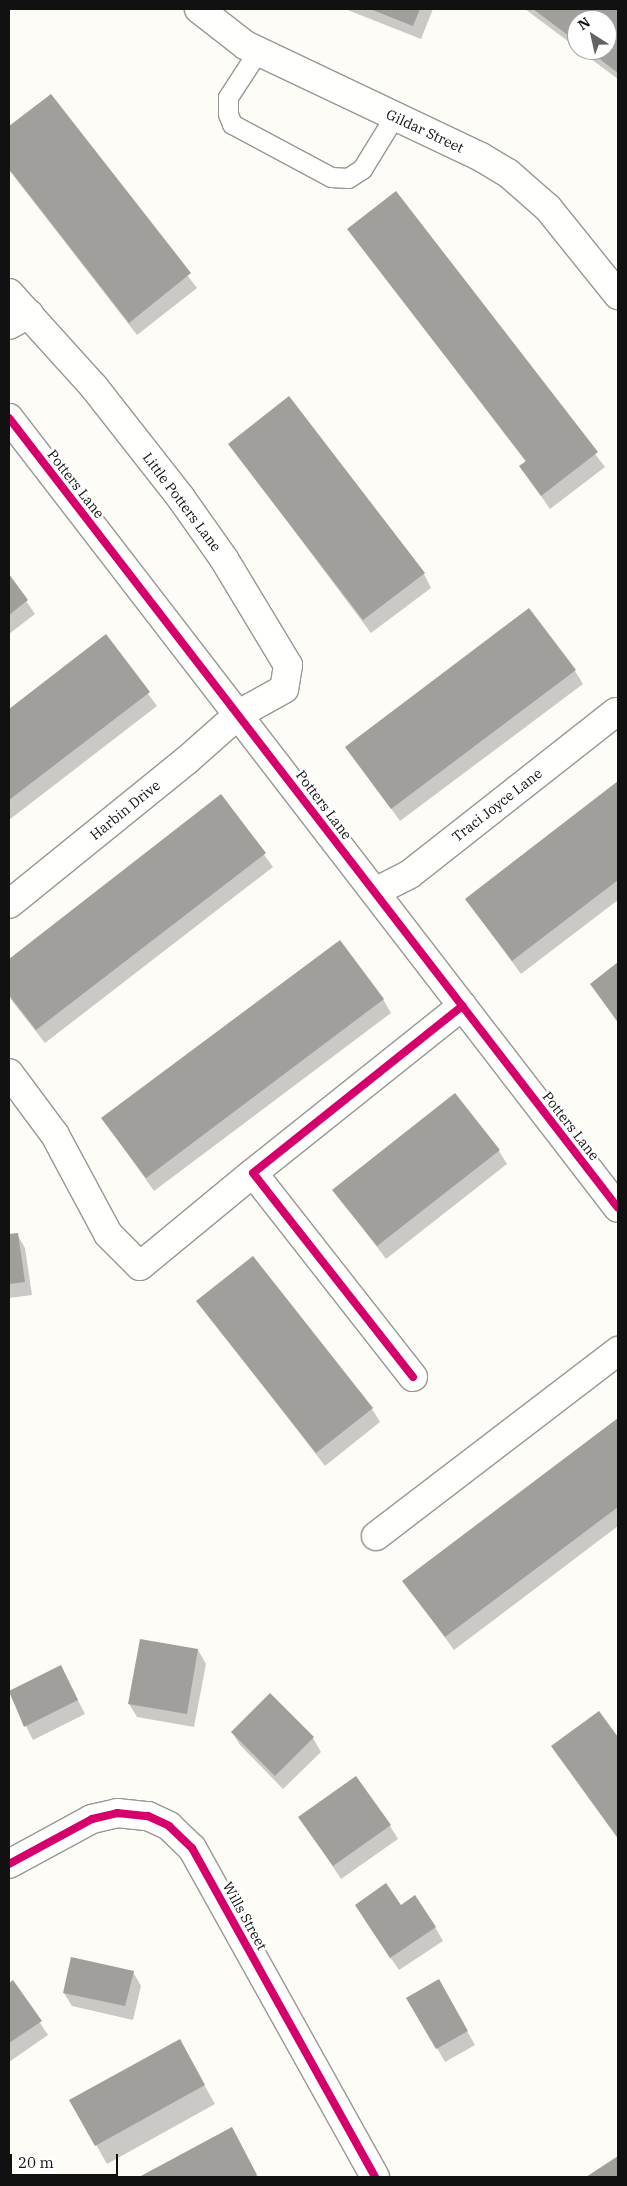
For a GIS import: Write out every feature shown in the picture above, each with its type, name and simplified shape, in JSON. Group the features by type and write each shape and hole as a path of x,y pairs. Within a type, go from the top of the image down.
{"street":[{"name":"Gildar Street","path":"199,9 224,31 258,51 481,157 527,188 548,208 618,295"},
{"name":"Little Potters Lane","path":"9,293 19,319 94,387 181,498 224,559 288,665 284,689 239,714"},
{"name":"Potters Lane","path":"14,435 239,714 618,1208"},
{"name":"Traci Joyce Lane","path":"375,892 410,874 616,712"},
{"name":"Harbin Drive","path":"9,904 188,760 239,714"},
{"path":"9,1073 55,1135 108,1234 140,1266 462,1006"},
{"path":"253,1173 413,1377"},
{"path":"376,1536 618,1351"},
{"name":"Wills Street","path":"9,1864 92,1819 117,1813 148,1816 169,1826 192,1848 376,2177"}],"lane":[{"path":"258,51 228,97 228,114 232,124 331,177 348,178 362,169 394,117"}],"building":[{"path":"370,9 420,9 413,26"},
{"path":"533,9 618,9 618,73 601,60 617,60 617,10 567,10 567,34"},
{"path":"51,94 191,273 129,323 9,169 9,126"},
{"path":"396,191 598,452 541,496 519,466 526,461 347,229"},
{"path":"289,396 425,573 363,620 228,444"},
{"path":"9,574 28,600 9,615"},
{"path":"529,608 576,670 391,809 345,747"},
{"path":"106,634 150,692 9,800 9,709"},
{"path":"618,781 618,880 512,961 465,899"},
{"path":"221,794 266,853 36,1030 9,995 9,959"},
{"path":"340,940 384,999 146,1178 101,1118"},
{"path":"618,962 618,1022 590,984"},
{"path":"455,1093 500,1150 377,1246 332,1190"},
{"path":"18,1233 25,1282 9,1284 9,1234"},
{"path":"253,1256 373,1408 316,1453 196,1301"},
{"path":"618,1418 618,1507 445,1637 402,1581"},
{"path":"140,1639 198,1649 187,1714 128,1704"},
{"path":"61,1665 78,1700 24,1727 9,1691"},
{"path":"270,1693 314,1737 275,1776 231,1732"},
{"path":"599,1711 618,1737 618,1838 551,1746"},
{"path":"356,1776 391,1825 333,1866 298,1817"},
{"path":"386,1883 401,1905 415,1895 436,1927 390,1958 355,1905"},
{"path":"71,1957 134,1971 125,2006 63,1993"},
{"path":"439,1979 468,2031 436,2049 406,1998"},
{"path":"13,1980 42,2021 9,2043 9,1983"},
{"path":"180,2039 205,2085 95,2146 69,2100"},
{"path":"232,2127 257,2175 254,2177 139,2177"},
{"path":"618,2156 618,2177 586,2177"}],"cycle path":[{"path":"9,418 618,1208"},
{"path":"413,1377 253,1173 462,1006"},
{"path":"9,1864 92,1819 117,1813 148,1816 169,1826 192,1848 375,2177"}]}
